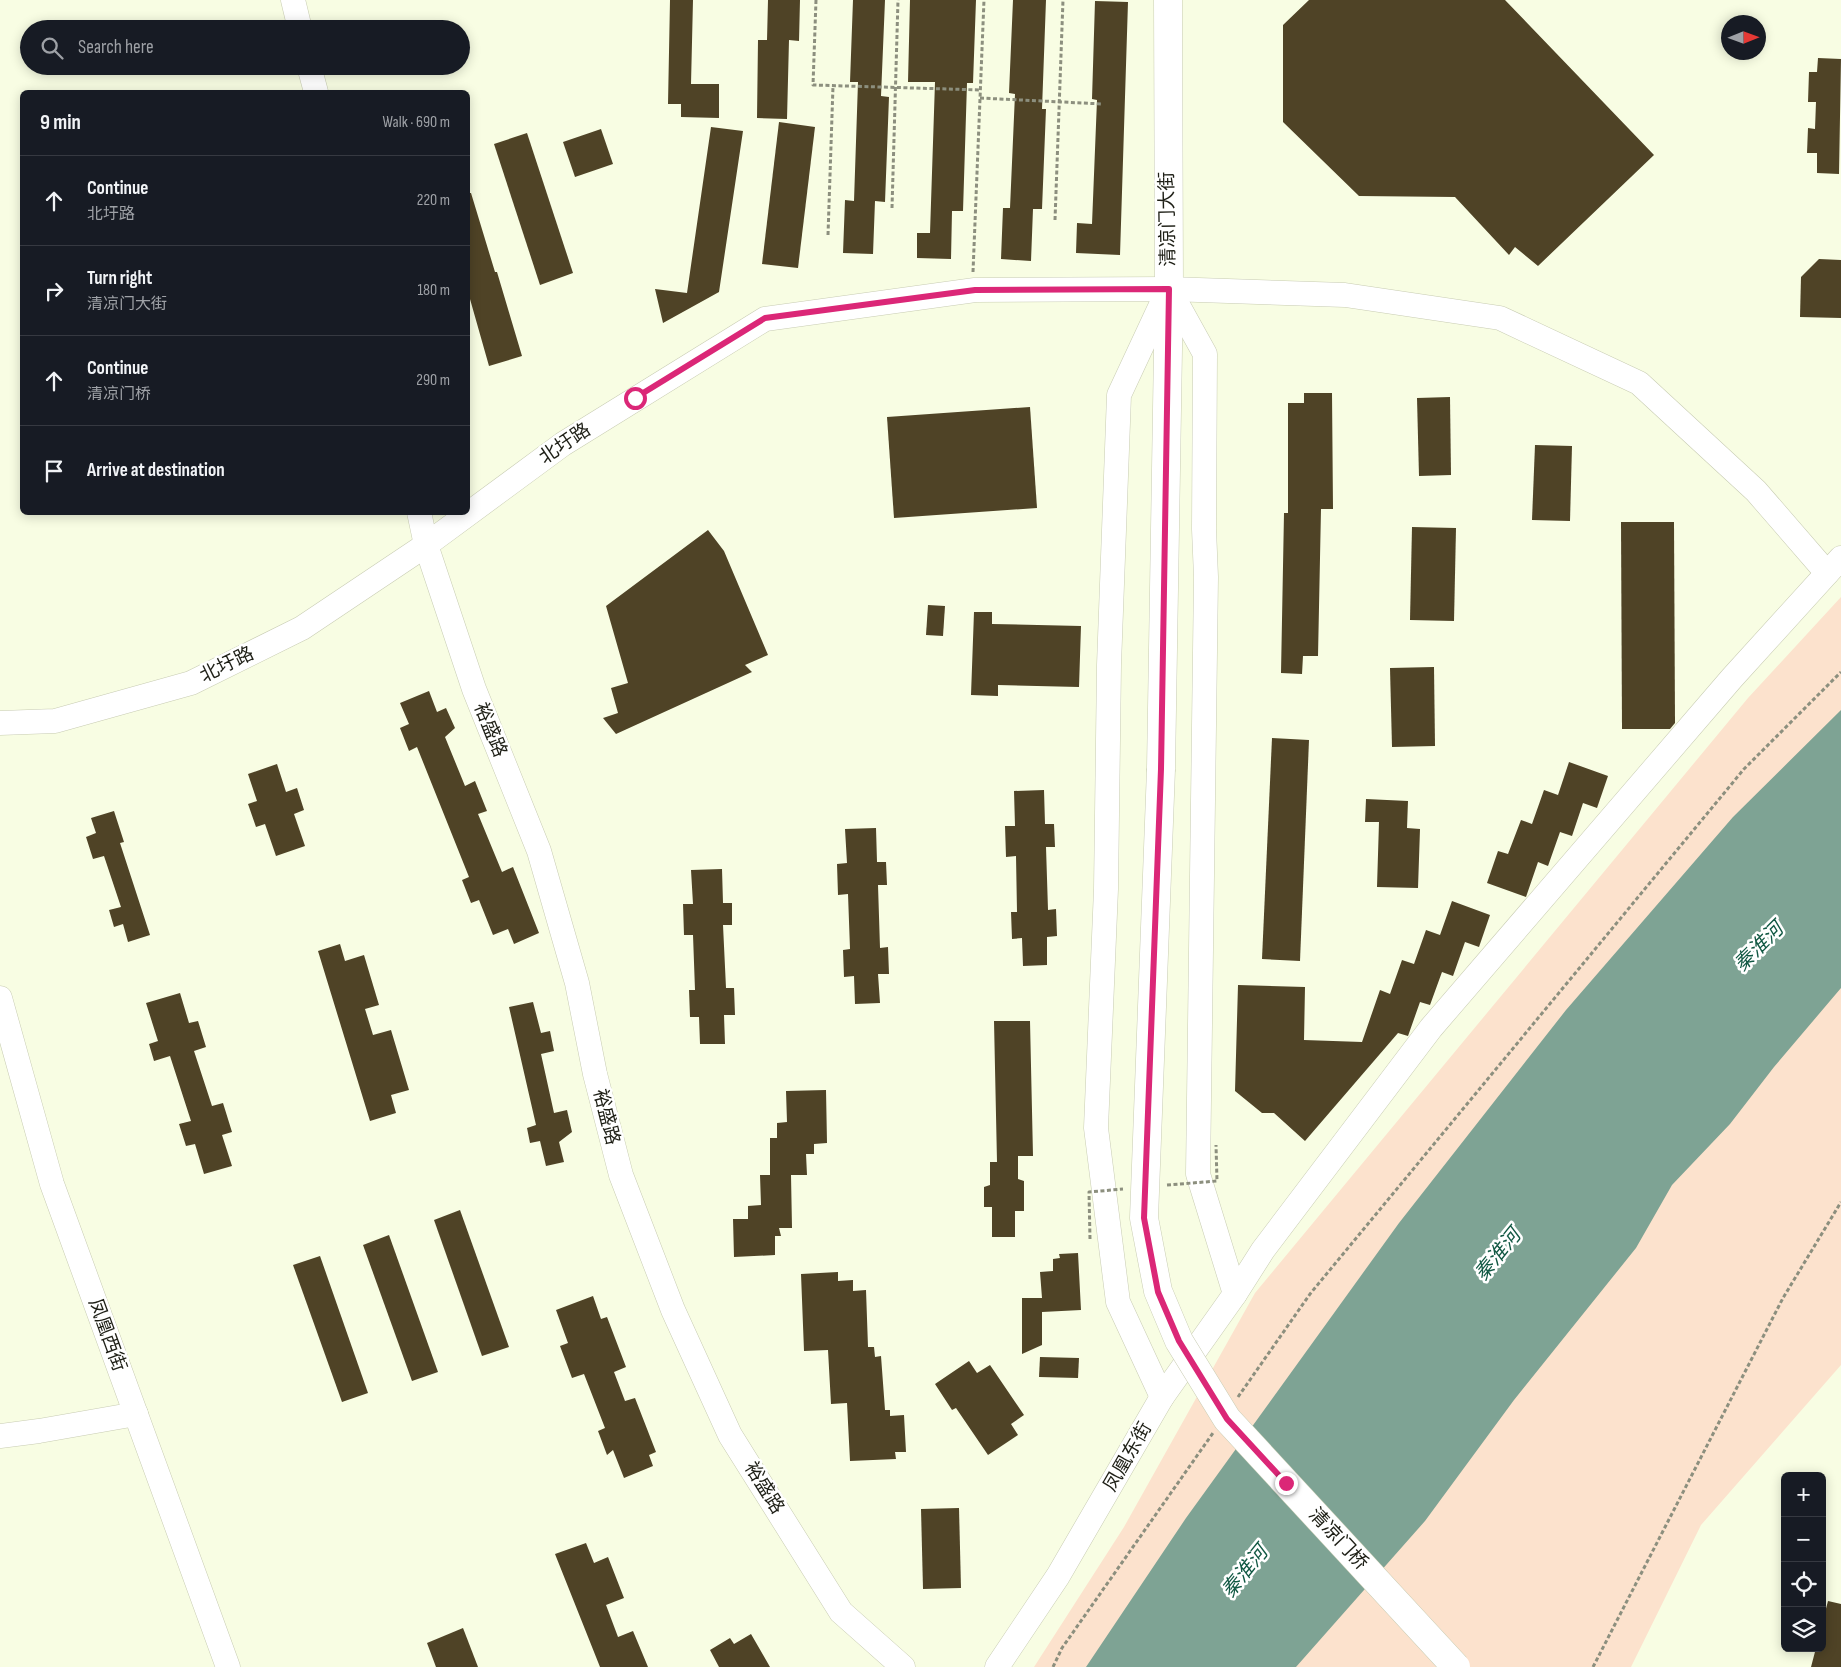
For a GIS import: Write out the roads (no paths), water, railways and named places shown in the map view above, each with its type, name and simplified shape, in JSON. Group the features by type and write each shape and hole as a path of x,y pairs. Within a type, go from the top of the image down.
{"main road":[{"name":"清凉门大街","path":"1161,769 1169,289 1168,0"},
{"name":"清凉门桥","path":"1161,769 1144,1218 1158,1292 1179,1341 1227,1419 1456,1667"}],"street":[{"path":"293,0 298,20"},
{"path":"311,75 315,90"},
{"path":"1169,289 1205,354 1204,529 1206,577 1198,1174 1235,1294"},
{"path":"1162,1397 1118,1302 1096,1128 1106,889 1109,665 1119,395 1169,289"},
{"name":"北圩路","path":"470,513 563,444 765,318 975,290 1169,289 1345,295 1500,318 1639,382 1834,565"},
{"name":"裕盛路","path":"420,515 426,545 474,689 539,851 578,982 595,1074 621,1175 673,1310 730,1435 841,1612 903,1667"},
{"name":"北圩路","path":"0,723 55,721 191,683 302,628 426,545 467,515"},
{"name":"凤凰东街","path":"997,1667 1058,1576 1162,1397 1235,1294 1263,1250 1431,1028 1732,678 1834,565"},
{"name":"凤凰西街","path":"0,998 52,1184 228,1667"},
{"path":"0,1436 136,1414"}],"water":[{"name":"秦淮河","path":"1841,710 1841,988 1774,1067 1730,1124 1672,1185 1636,1248 1514,1400 1425,1521 1296,1667 1086,1667 1186,1518 1399,1223 1566,1010 1733,817"}]}
